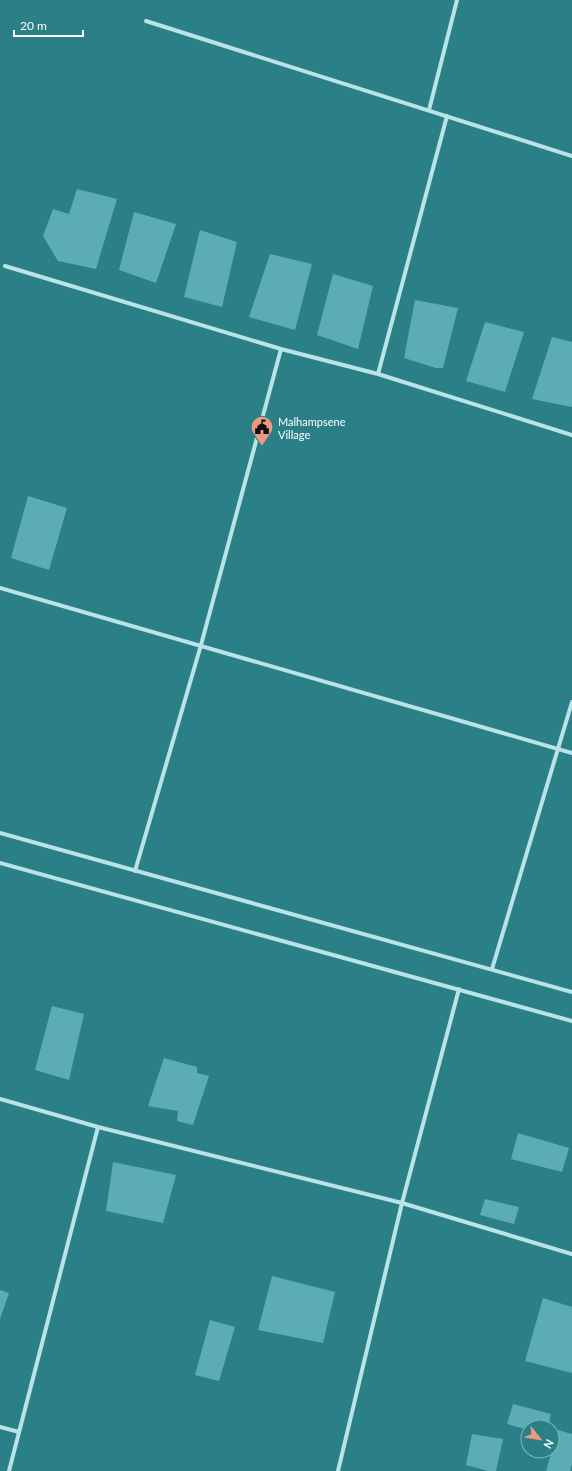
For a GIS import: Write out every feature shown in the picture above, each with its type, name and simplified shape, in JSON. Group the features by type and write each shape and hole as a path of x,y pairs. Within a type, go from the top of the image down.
{"street":[{"path":"429,110 457,0"},
{"path":"146,21 572,156"},
{"path":"378,374 447,116"},
{"path":"5,266 281,349 378,374 572,436"},
{"path":"136,871 201,645 281,349"},
{"path":"0,588 572,753"},
{"path":"492,970 572,702"},
{"path":"0,833 572,992"},
{"path":"0,863 572,1021"},
{"path":"338,1471 402,1203 459,989"},
{"path":"0,1099 98,1127 402,1203 572,1254"},
{"path":"9,1471 98,1127"},
{"path":"0,1427 18,1432"}],"building":[{"path":"77,189 117,199 96,269 58,261 43,236 53,209 69,214"},
{"path":"134,212 176,224 156,283 119,270"},
{"path":"200,230 237,242 222,307 184,297"},
{"path":"270,254 312,264 295,330 249,317"},
{"path":"333,274 373,286 358,349 317,335"},
{"path":"415,300 458,308 443,368 436,368 404,358"},
{"path":"485,322 524,332 505,392 466,381"},
{"path":"552,337 572,342 572,407 532,399"},
{"path":"28,496 67,508 49,570 11,558"},
{"path":"52,1006 84,1014 69,1080 35,1070"},
{"path":"164,1058 197,1067 197,1073 209,1076 193,1125 177,1121 178,1111 148,1106"},
{"path":"518,1133 569,1148 562,1172 511,1159"},
{"path":"113,1162 176,1175 163,1223 106,1211"},
{"path":"485,1199 519,1207 514,1224 480,1215"},
{"path":"272,1276 335,1292 323,1343 258,1330"},
{"path":"0,1290 9,1293 0,1319"},
{"path":"543,1298 572,1307 572,1373 525,1361"},
{"path":"210,1320 235,1327 219,1381 195,1375"},
{"path":"513,1404 551,1414 550,1419 520,1419 520,1428 507,1424"},
{"path":"560,1431 572,1434 572,1464 570,1471 546,1471 550,1459 560,1459"},
{"path":"472,1434 503,1439 496,1471 488,1471 466,1465"}],"place":[{"name":"Malhampsene Village","path":"262,446"}]}
